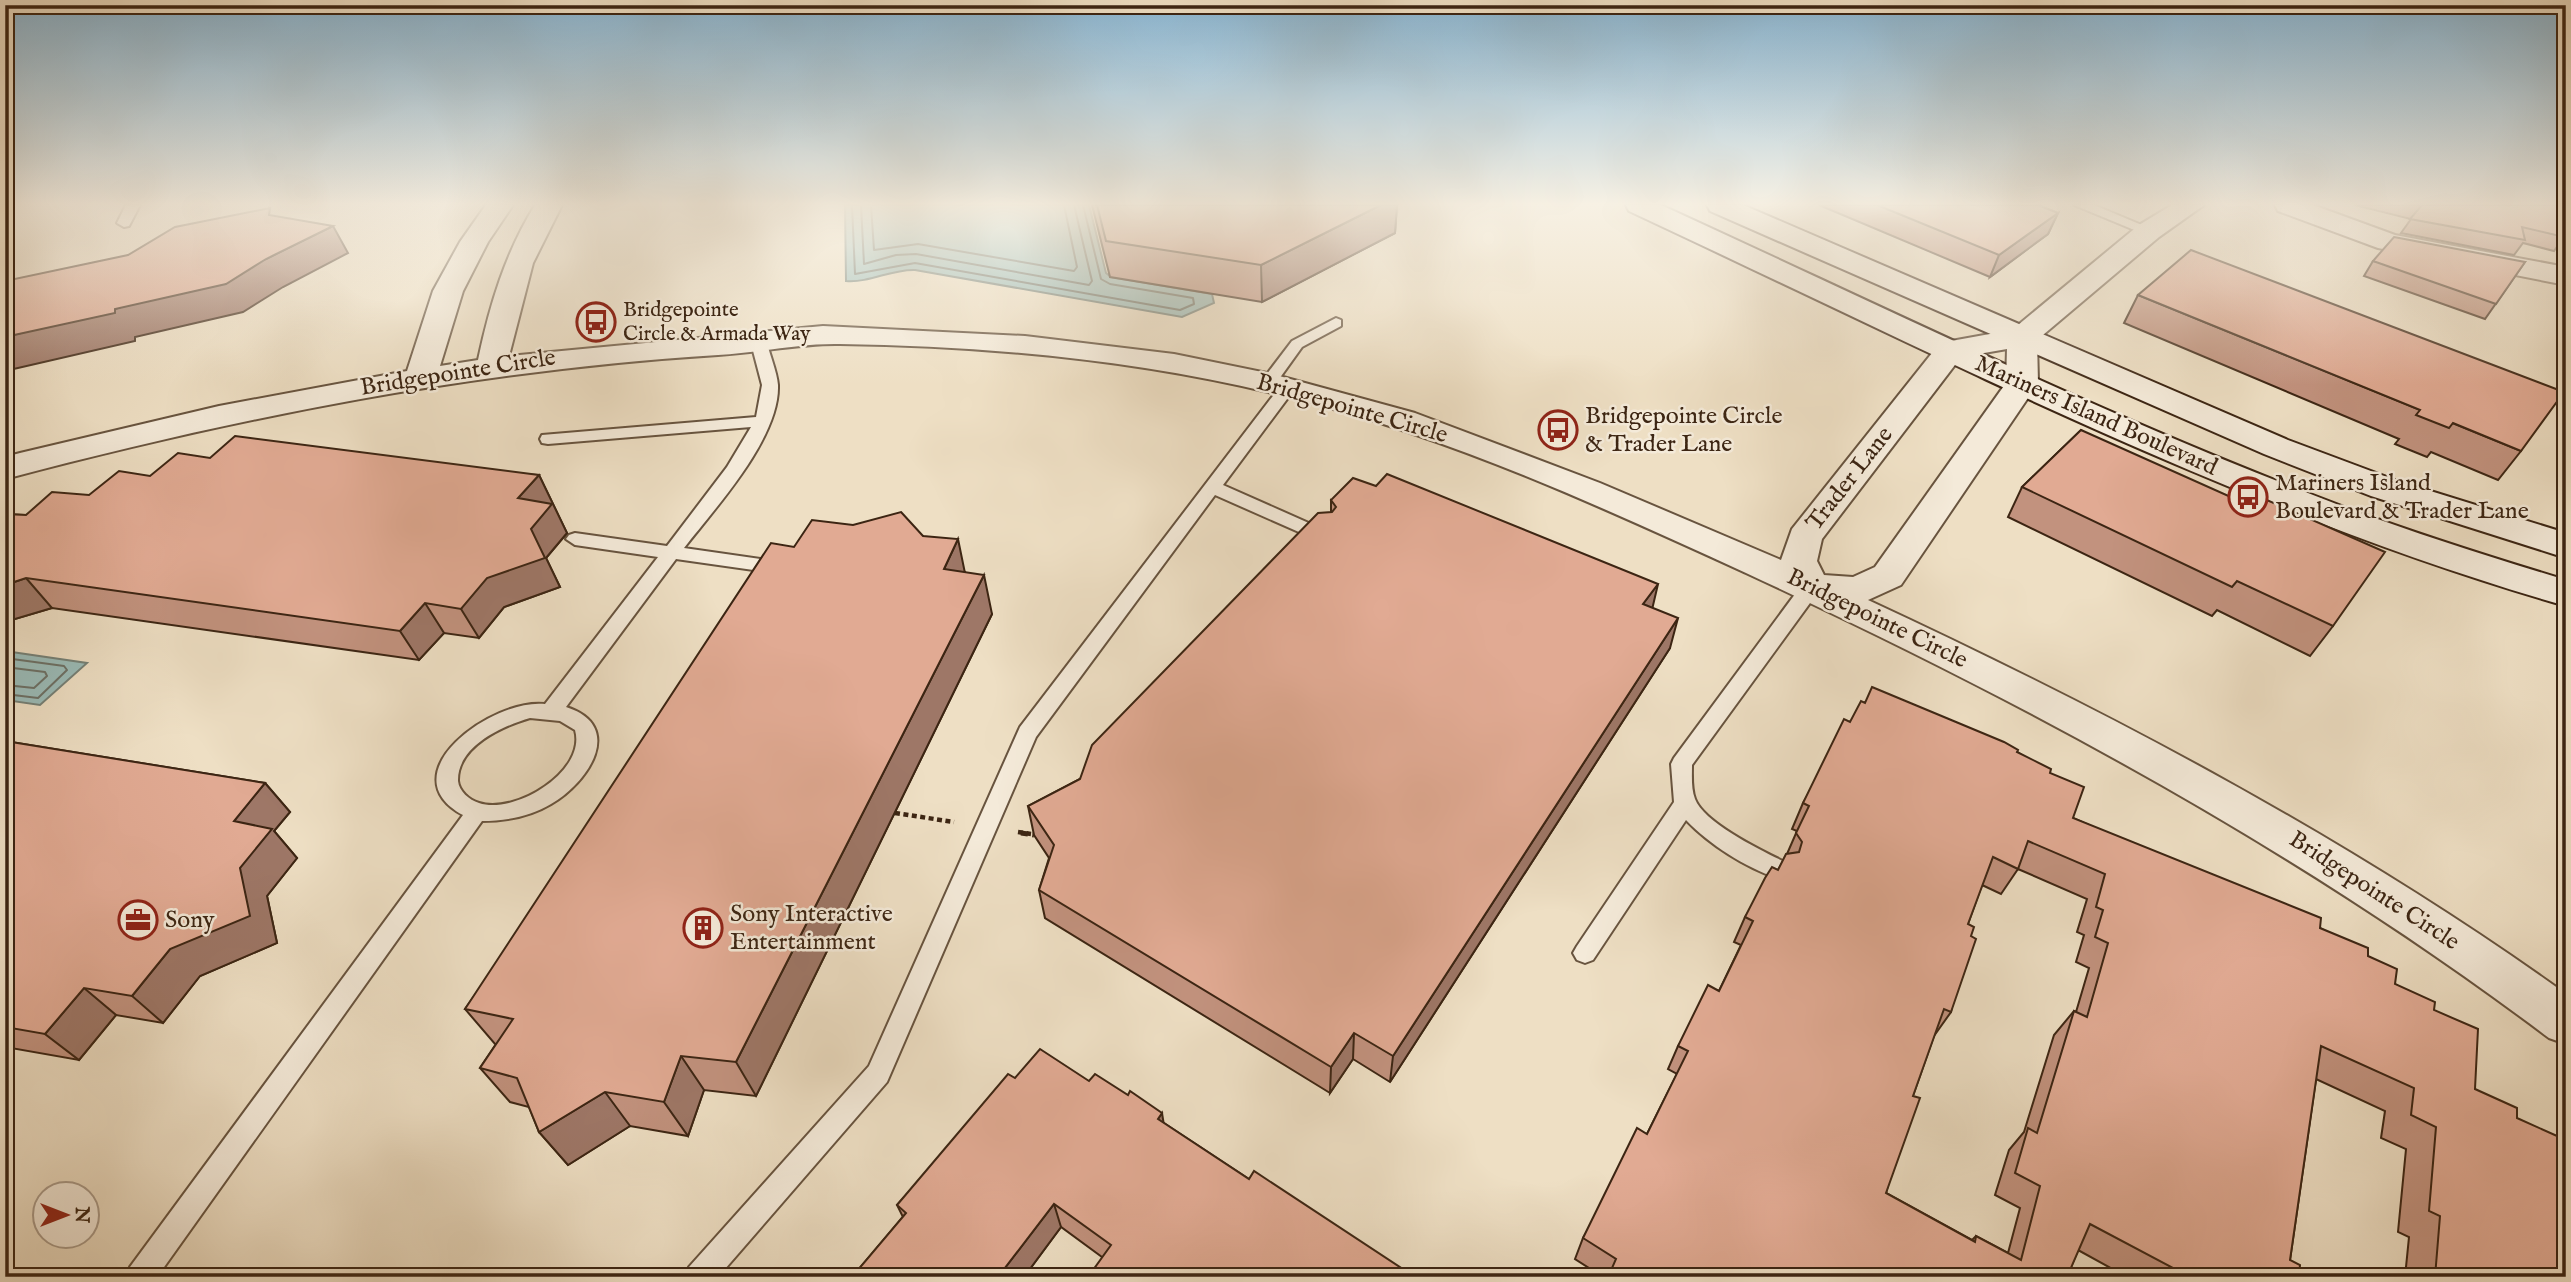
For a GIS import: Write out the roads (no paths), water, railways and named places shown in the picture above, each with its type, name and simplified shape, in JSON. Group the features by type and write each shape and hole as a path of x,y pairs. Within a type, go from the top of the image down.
{"street":[{"path":"421,376 448,291 462,265"},
{"path":"492,365 511,279 517,265"},
{"name":"Mariners Island Boulevard","path":"1767,265 2237,479 2365,530 2566,593"},
{"name":"Mariners Island Boulevard","path":"1857,265 2336,471 2566,546"},
{"path":"1951,350 2022,337 2108,265"},
{"path":"2508,265 2566,276"},
{"name":"Bridgepointe Circle","path":"5,468 70,449 311,396 421,376 492,365 675,347 759,343 790,337 977,342 1125,357 1278,385 1389,415 1654,516 1811,587 2093,726 2232,803 2407,909 2566,1022"},
{"path":"1811,587 1857,590 1888,576 2022,383 2022,337"},
{"name":"Trader Lane","path":"1811,587 1799,561 1805,537 1951,350"}],"lane":[{"path":"699,1277 878,1074 1027,733 1214,488 1278,385 1297,344 1336,323"},
{"path":"552,710 734,470 763,421 770,385 759,343"},
{"path":"548,439 763,421"},
{"path":"1214,488 1324,536"},
{"path":"575,539 802,571"},
{"path":"1585,953 1685,804 1681,764 1811,587"},
{"path":"530,710 552,710 570,715 583,724 589,736 588,752 580,769 566,785 523,809 499,813 477,812 460,805 450,792 447,777 453,760 466,742 484,727 506,716 530,710"},
{"path":"1685,804 1708,826 1750,857 1777,869"},
{"path":"140,1277 477,812"}],"water":[{"path":"846,265 1104,265 1106,273 1111,277 1212,294 1214,303 1182,317 915,270 846,281"},
{"path":"5,651 87,663 40,705 5,700"}],"place":[{"name":"Bridgepointe Circle & Armada Way","path":"596,322"},
{"name":"Bridgepointe Circle & Trader Lane","path":"1558,430"},
{"name":"Mariners Island Boulevard & Trader Lane","path":"2248,497"},
{"name":"Sony","path":"138,920"},
{"name":"Sony Interactive Entertainment","path":"703,928"}]}
